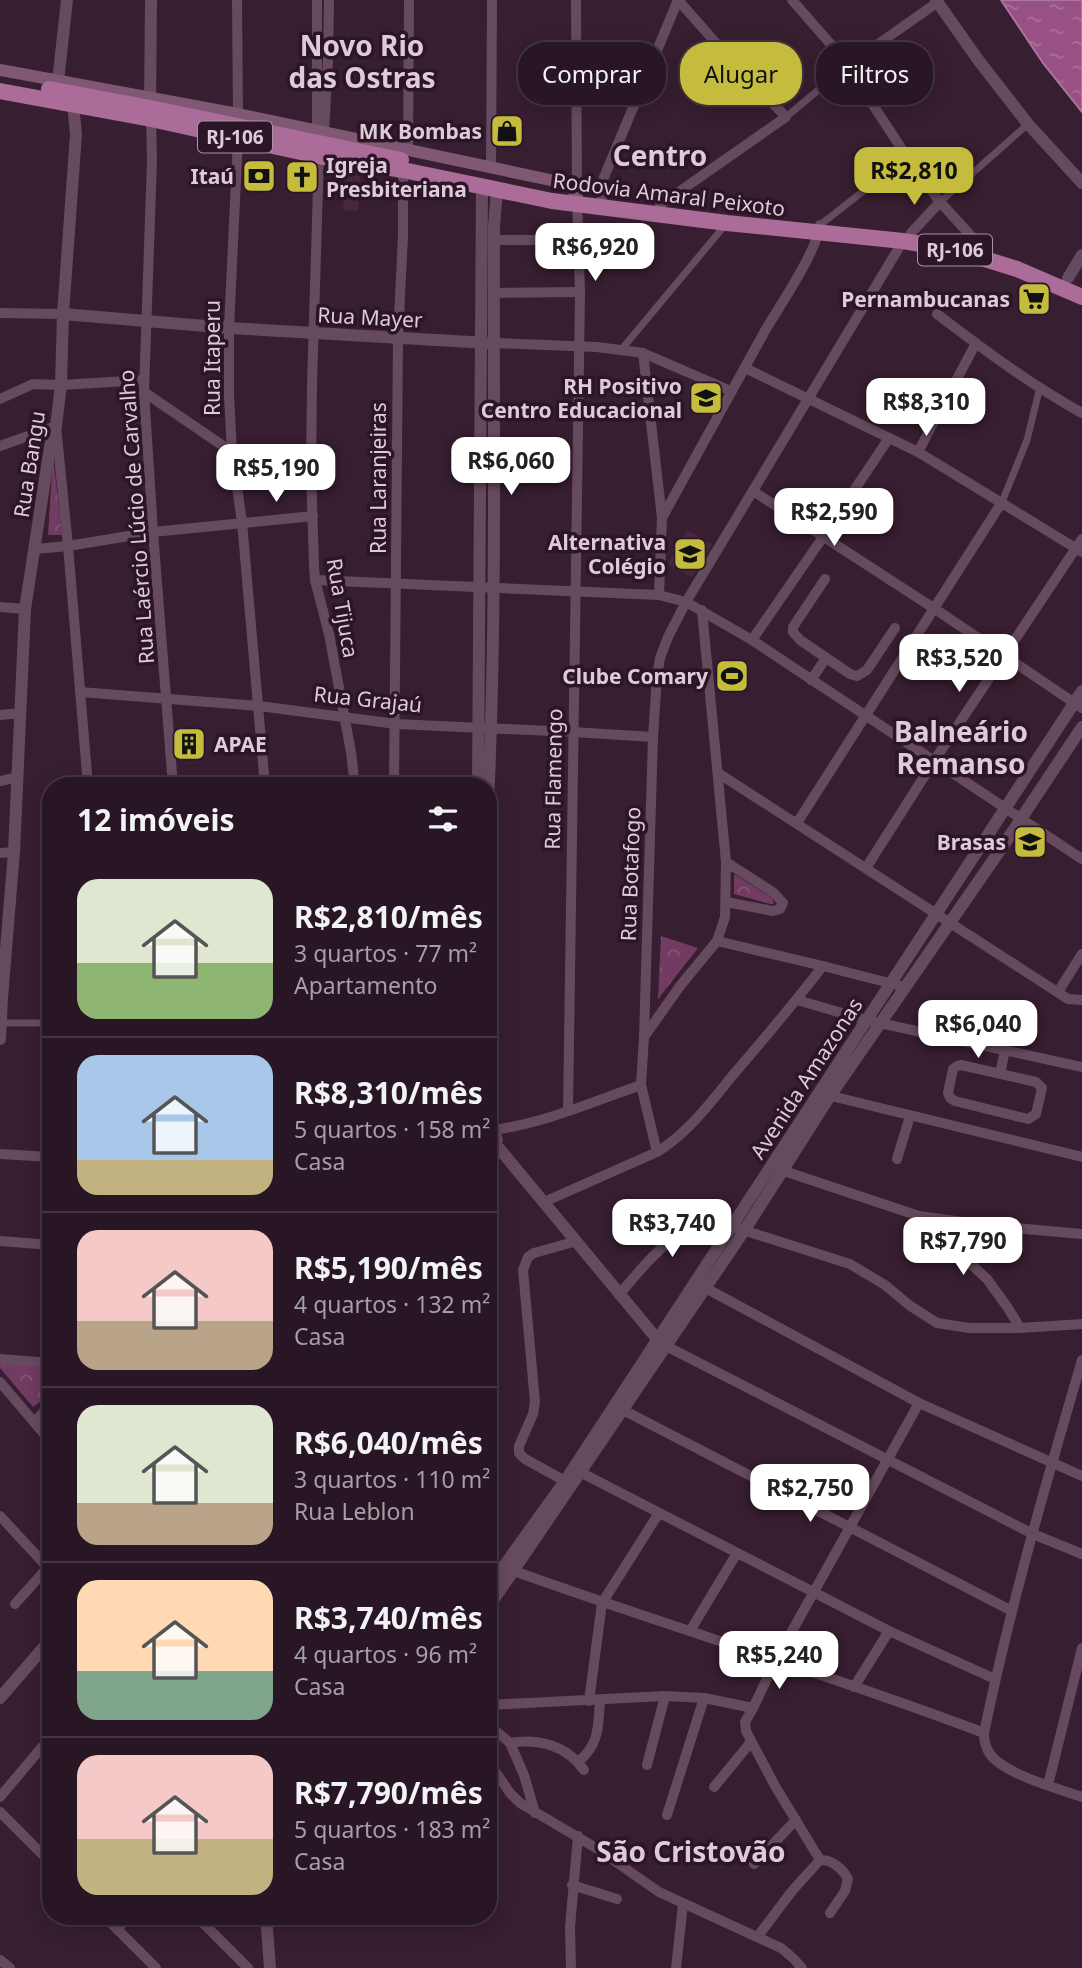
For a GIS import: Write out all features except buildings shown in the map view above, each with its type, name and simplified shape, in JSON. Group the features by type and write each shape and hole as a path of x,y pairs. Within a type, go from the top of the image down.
{"highway":[{"name":"Rodovia Amaral Peixoto","path":"0,81 320,140 577,200"},
{"name":"Rodovia Amaral Peixoto","path":"0,91 65,92"},
{"name":"Rodovia Amaral Peixoto","path":"150,108 238,138 320,140 403,170 490,188 727,223 907,237 983,249 1075,282"},
{"name":"Rodovia Amaral Peixoto","path":"603,203 660,205 820,229"},
{"name":"Rodovia Amaral Peixoto","path":"907,237 987,258 1082,297"}],"main road":[{"path":"0,70 65,92 150,108 238,114 320,140 408,151 560,182 570,186 577,200"}],"street":[{"name":"Rua Bangu","path":"0,1039 4,917 14,852 25,609 61,385 63,314 76,134 65,92 67,0"},
{"path":"150,108 151,0"},
{"path":"237,0 238,114"},
{"path":"317,0 320,140"},
{"path":"320,140 328,60 329,0"},
{"path":"408,151 409,0"},
{"path":"491,168 492,0"},
{"name":"Rua Flamengo","path":"568,1111 580,292 576,0"},
{"path":"603,203 602,182 678,0 786,117"},
{"path":"792,0 828,42"},
{"path":"880,42 937,1 1028,124 1082,183"},
{"path":"660,205 786,117 816,92"},
{"path":"873,105 940,202 983,249"},
{"name":"Rua Laércio Lúcio de Carvalho","path":"150,108 152,160 144,392 172,777"},
{"path":"940,202 1028,124"},
{"name":"Rua Itaperu","path":"238,138 229,328 229,396 232,452 242,522 264,777"},
{"name":"Rua Tijuca","path":"320,140 311,469 315,580 328,634 354,777"},
{"path":"662,518 820,229 907,157"},
{"name":"Rua Laranjeiras","path":"394,777 398,337 404,236 403,170"},
{"path":"487,343 494,293 490,188"},
{"path":"487,777 485,728 490,188"},
{"name":"Rua Botafogo","path":"657,1152 641,1085 653,737 660,658 686,602 807,399 907,237 940,202"},
{"path":"621,349 727,223"},
{"path":"494,240 579,240"},
{"path":"1075,282 1082,256"},
{"path":"494,293 580,292"},
{"name":"Rua Mayer","path":"0,313 63,314 229,328 621,349 643,353 731,391"},
{"path":"937,314 1040,387 1082,413"},
{"path":"918,452 976,343"},
{"path":"643,353 662,518 659,595"},
{"path":"745,368 918,452 1080,546 1003,655 866,869"},
{"path":"0,399 33,384 144,380"},
{"path":"797,823 1002,502 1027,440 1040,387"},
{"path":"144,392 232,452"},
{"path":"0,446 56,425 87,777"},
{"path":"752,640 889,438"},
{"path":"753,491 1078,706"},
{"path":"36,549 153,532 313,516"},
{"path":"825,579 793,627 793,632 800,640 857,676 862,675 873,663 895,628"},
{"path":"315,580 659,595 686,602 752,640 1082,859"},
{"path":"0,607 25,609"},
{"path":"644,1037 680,986 717,941 725,918 726,862 702,610"},
{"path":"811,680 826,658"},
{"name":"Avenida Amazonas","path":"497,1595 825,1095 881,1024 898,985 936,915 1006,808 1078,706 1082,691"},
{"name":"Rua Grajaú","path":"80,692 259,706 396,724 653,737"},
{"path":"0,715 21,713"},
{"name":"Avenida Amazonas","path":"825,1095 866,1020 949,923 1082,727"},
{"path":"479,777 485,728"},
{"path":"718,773 1068,999 1082,1000"},
{"path":"0,781 18,777"},
{"path":"0,853 14,852"},
{"path":"726,862 774,893 783,903 780,909 773,911 726,902"},
{"path":"717,941 898,985"},
{"path":"1058,992 1082,954"},
{"path":"544,1202 674,1142 797,1000 823,966"},
{"path":"797,1000 881,1024 1082,1067"},
{"path":"1,1023 42,1023"},
{"path":"1000,1074 1005,1050"},
{"path":"957,1066 1000,1074 1040,1084 1042,1092 1033,1117 1028,1119 950,1098 948,1093 953,1069 957,1066"},
{"path":"497,1131 523,1126 641,1085"},
{"path":"825,1095 1082,1157"},
{"path":"897,1159 910,1116"},
{"path":"497,1142 619,1295 661,1343 1032,1534 1082,1554"},
{"path":"0,1154 42,1156"},
{"path":"776,1168 919,1216 992,1226 1081,1232"},
{"path":"919,1216 987,1279 1020,1328"},
{"path":"619,1295 656,1252 671,1239 709,1223 721,1223 858,1268 937,1323 969,1328 1082,1324"},
{"path":"0,1241 42,1244"},
{"path":"565,1481 519,1453 535,1402 523,1277 524,1263 534,1253 577,1241"},
{"path":"701,1285 919,1403 1082,1476"},
{"name":"Avenida Amazonas","path":"497,1575 565,1481 577,1471 623,1410 661,1343"},
{"path":"0,1359 42,1362"},
{"path":"1082,1360 1032,1534 984,1733 985,1746 999,1764 1082,1797"},
{"path":"0,1382 42,1431"},
{"path":"820,1860 751,1742 745,1722 776,1660 919,1403"},
{"path":"623,1410 1012,1611"},
{"path":"34,1422 42,1414"},
{"path":"577,1471 889,1631 995,1679"},
{"path":"510,1743 543,1742 564,1750 581,1766 593,1748 598,1727 595,1700 602,1603 659,1513"},
{"path":"0,1516 42,1561"},
{"path":"690,1631 737,1553"},
{"path":"514,1571 984,1733"},
{"path":"15,1604 42,1576"},
{"path":"854,1687 889,1631"},
{"path":"1048,1785 1082,1648"},
{"path":"0,1698 42,1649"},
{"path":"497,1705 665,1696 704,1698 753,1709"},
{"path":"647,1765 665,1696"},
{"path":"667,1815 704,1698"},
{"path":"497,1732 510,1743 536,1813"},
{"path":"714,1787 751,1742"},
{"path":"0,1797 42,1747"},
{"path":"497,1774 520,1803 578,1836 659,1892 781,1948 802,1968"},
{"path":"0,1812 42,1854"},
{"path":"754,1864 796,1819"},
{"path":"571,1968 572,1885 578,1836"},
{"path":"758,1936 792,1891 820,1860 828,1860 844,1871 848,1879 845,1891 830,1913"},
{"path":"572,1885 617,1899"},
{"path":"676,1968 683,1904"},
{"path":"113,1925 156,1968"},
{"path":"118,1930 121,1925"},
{"path":"205,1925 248,1968"},
{"path":"267,1925 270,1968"},
{"path":"0,1960 10,1968"}],"shaded area":[{"path":"345,172 360,175 358,211 343,210"},
{"name":"RH Positivo Centro Educacional","path":"705,381 723,389 706,416 690,407"},
{"name":"Alternativa Colégio","path":"687,530 712,544 692,577 668,564"}],"green space":[{"path":"53,456 62,535 48,535"},
{"path":"734,874 772,898 774,904 734,894"},
{"path":"661,936 698,948 658,999"},
{"path":"0,1363 42,1366 42,1400 33,1407 0,1368"}],"water":[{"path":"1001,0 1082,0 1082,112 1043,63"}],"place":[{"name":"MK Bombas","path":"507,131"},
{"name":"Itaú","path":"259,176"},
{"name":"Igreja Presbiteriana","path":"302,177"},
{"name":"Pernambucanas","path":"1034,299"},
{"name":"RH Positivo Centro Educacional","path":"706,398"},
{"name":"Alternativa Colégio","path":"690,554"},
{"name":"Clube Comary","path":"732,676"},
{"name":"APAE","path":"189,744"},
{"name":"Brasas","path":"1030,842"}],"district":[{"name":"Novo Rio das Ostras","path":"362,61"},
{"name":"Centro","path":"660,155"},
{"name":"Balneário Remanso","path":"961,747"},
{"name":"São Cristovão","path":"691,1851"}]}
